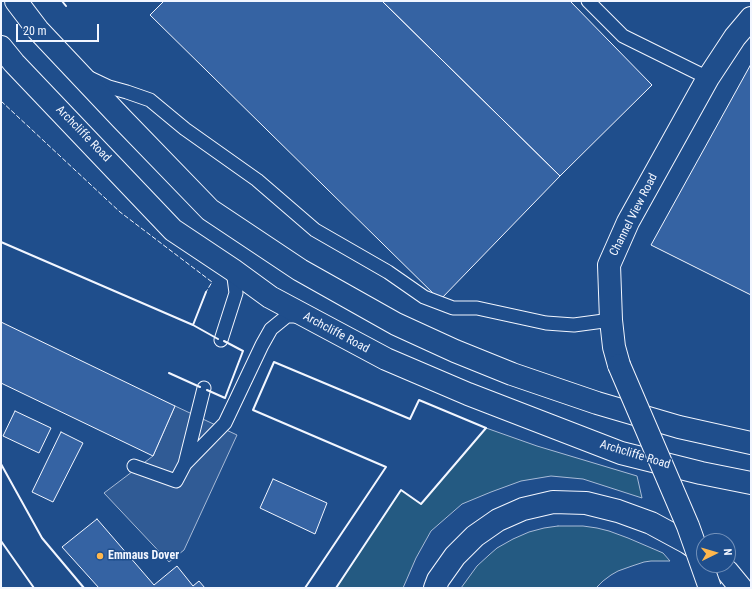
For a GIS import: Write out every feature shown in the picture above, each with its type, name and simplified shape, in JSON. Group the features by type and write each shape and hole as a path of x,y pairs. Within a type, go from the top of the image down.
{"main road":[{"path":"16,1 38,30 210,210 300,270 396,324 512,374 597,403 680,426 751,443"},
{"name":"Channel View Road","path":"710,588 688,526 619,365 614,347 610,320 609,265 628,222 708,78 735,37 751,18"},
{"name":"Archcliffe Road","path":"1,47 14,63 173,230 270,297 386,359 468,394 621,453 751,484"},
{"path":"435,588 438,580 455,556 475,536 498,520 523,509 553,502 586,503 618,511 651,523 696,548"},
{"path":"729,573 741,588"}],"lane":[{"path":"588,1 623,36 708,78"},
{"path":"77,72 109,87 150,100 185,129 257,180 315,230 388,272 424,297 453,308 477,308 546,323 574,325 610,320"},
{"path":"221,340 236,293 233,270"},
{"path":"134,466 176,481 186,464 225,423 271,329 287,316 305,316"},
{"path":"186,464 204,388"}],"shaded area":[{"path":"175,406 237,435 184,550 169,562 104,493 153,456"},
{"path":"486,428 537,446 637,476 642,498 583,479 551,476 521,481 462,504 431,531 416,558 403,588 336,588 401,490 421,504"},
{"path":"558,526 583,526 609,531 663,553 670,561 644,562 618,571 603,581 596,588 461,588 477,566 497,548 529,532"}],"building":[{"path":"164,1 382,1 560,176 440,300 150,15"},
{"path":"382,1 570,1 652,85 560,176"},
{"path":"751,64 751,295 651,245"},
{"path":"1,322 175,406 153,456 1,383"},
{"path":"15,411 51,428 39,453 3,436"},
{"path":"61,432 83,443 53,502 32,492"},
{"path":"273,479 327,503 315,534 260,508"},
{"name":"Emmaus Dover","path":"97,519 154,585 177,566 193,586 199,581 205,588 99,588 62,547"}],"fence":[{"path":"1,101 120,212 212,282 206,292"}],"wall":[{"path":"62,1 66,6"},
{"path":"1,242 193,325 218,339"},
{"path":"193,325 206,292"},
{"path":"207,390 225,398 243,351 224,341"},
{"path":"305,588 386,467 253,410 274,362 410,419 419,400 486,428 421,504 401,490 336,588"},
{"path":"169,373 200,387"},
{"path":"1,464 42,538 84,588"},
{"path":"1,541 34,588"}],"place":[{"name":"Emmaus Dover","path":"100,556"}]}
